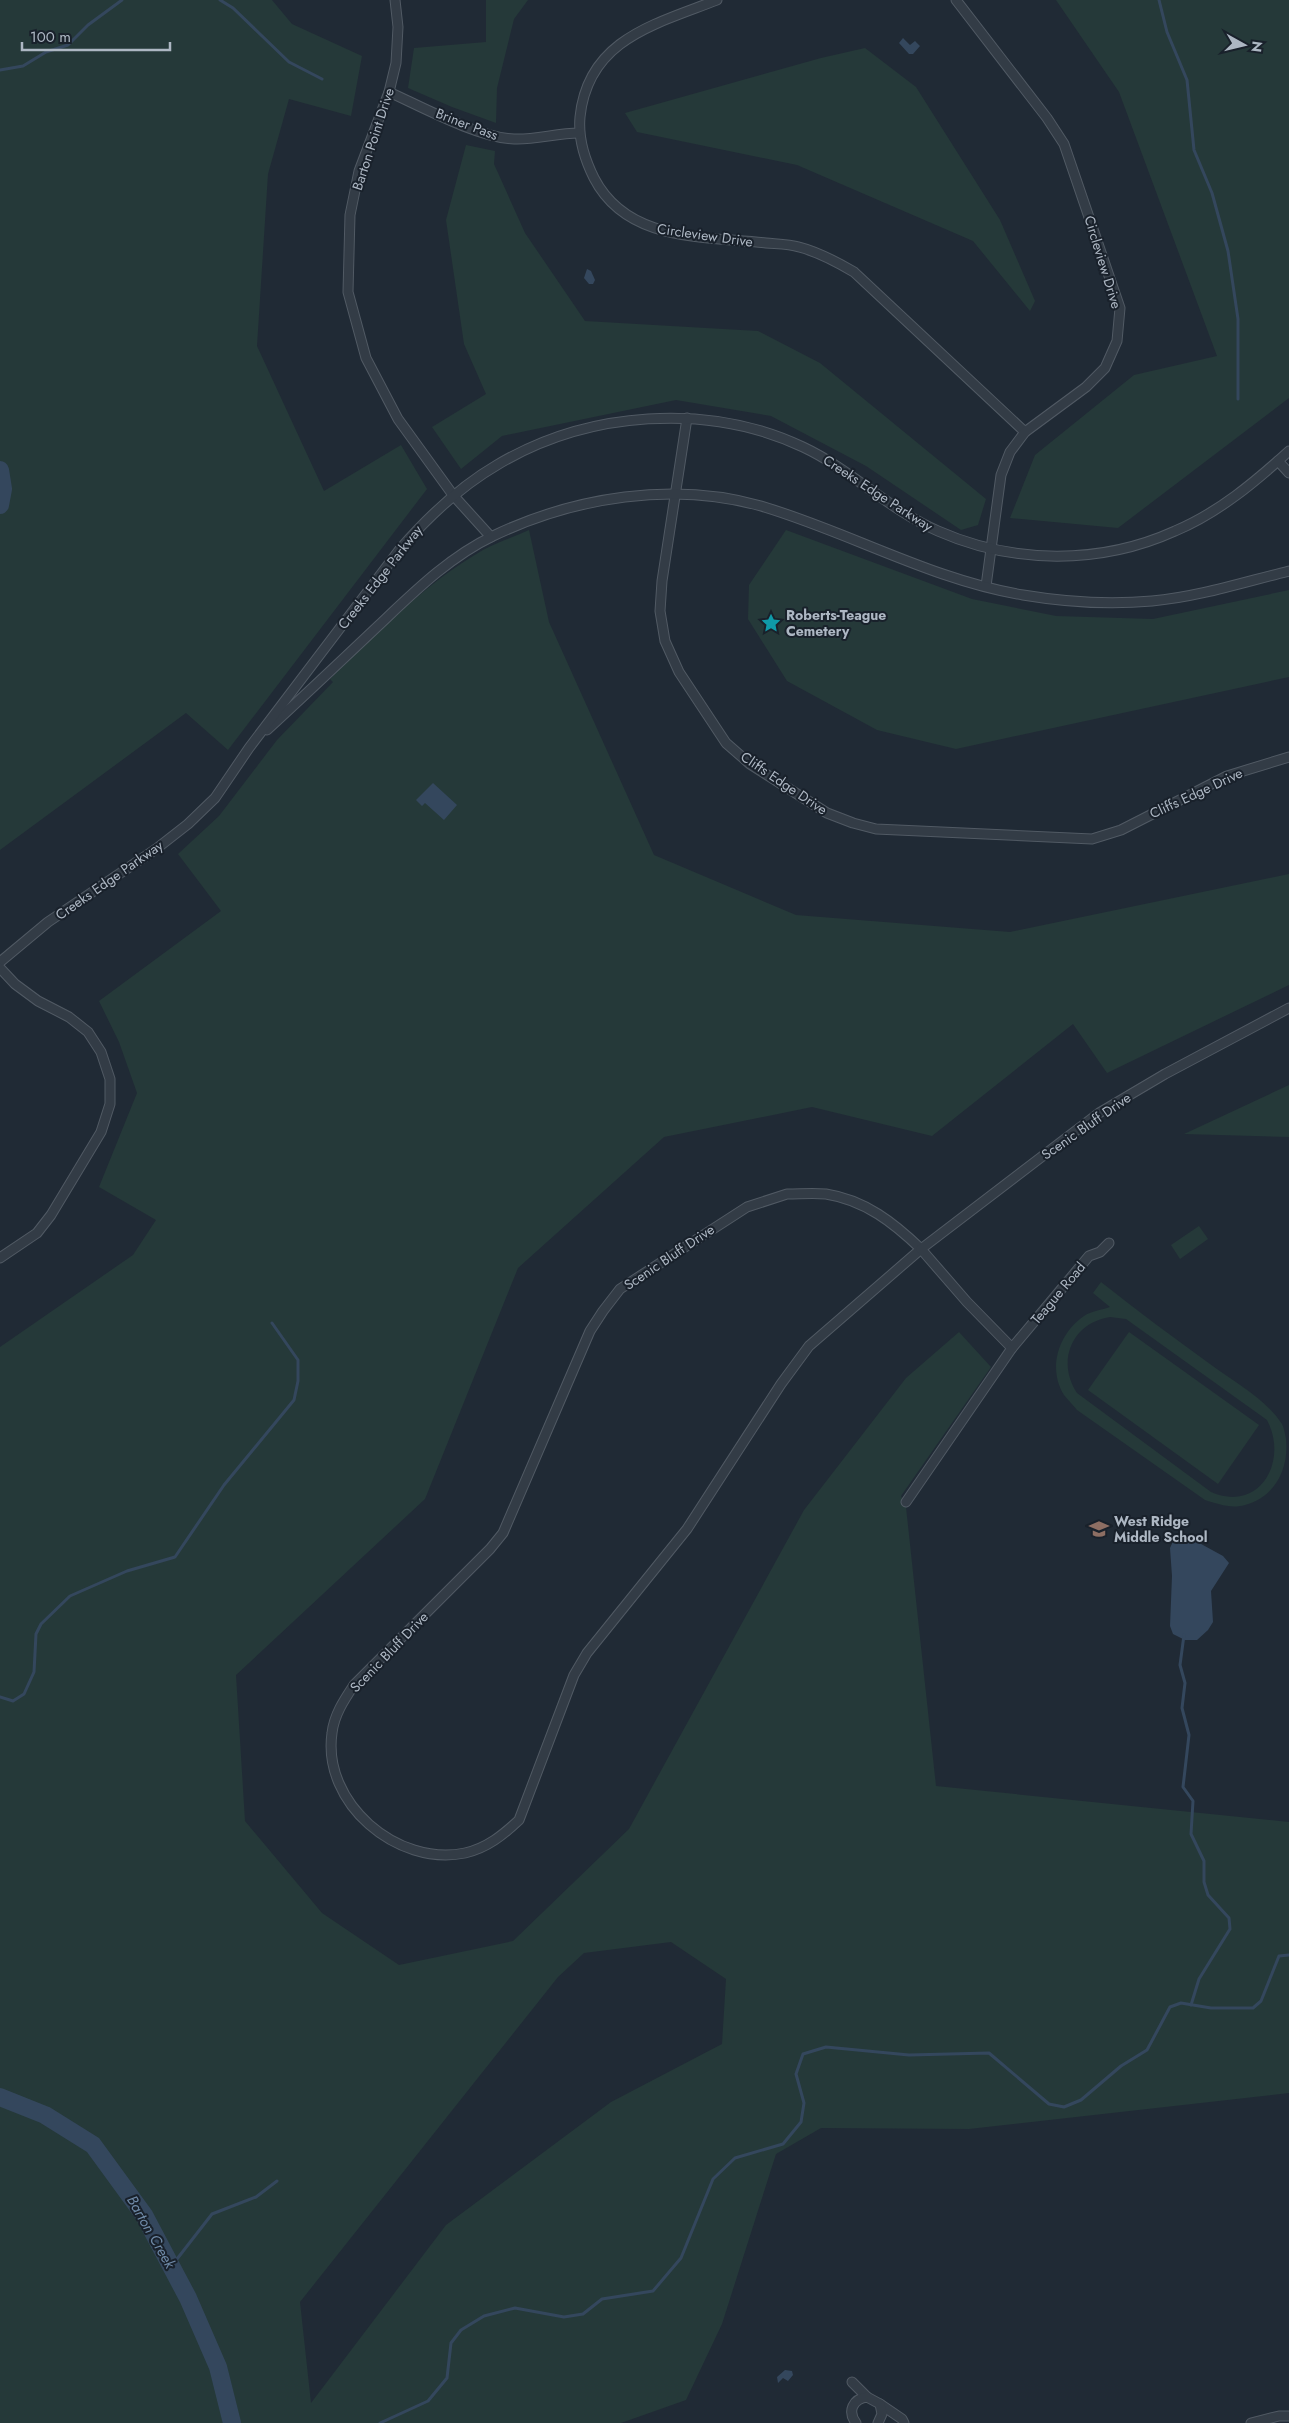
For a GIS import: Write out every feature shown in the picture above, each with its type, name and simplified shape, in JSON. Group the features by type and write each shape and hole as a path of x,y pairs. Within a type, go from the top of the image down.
{"street":[{"name":"Barton Point Drive","path":"395,0 398,27 396,63 389,92 359,172 350,215 348,292 366,358 398,419 454,495 491,536"},
{"name":"Circleview Drive","path":"717,0 638,31 618,43 596,68 586,87 579,133 585,160 601,191 616,209 634,220 657,230 798,246 835,261 854,272 1025,432"},
{"name":"Circleview Drive","path":"956,0 1047,118 1064,144 1120,308 1117,341 1105,368 1086,387 1025,432 1010,452 1001,474 986,586"},
{"name":"Briner Pass","path":"389,92 493,137 516,140 558,133 579,133"},
{"name":"Creeks Edge Parkway","path":"0,962 48,922 156,849 188,824 215,798 249,748 400,549 426,519 454,495 497,465 538,444 574,431 650,418 687,418 725,422 765,432 801,446 835,463 917,520 938,531 991,548 1052,557 1095,554 1147,542 1176,531 1238,494 1289,452"},
{"name":"Cliffs Edge Drive","path":"687,418 662,581 660,611 665,641 679,672 726,743 750,764 827,813 876,829 1092,839 1121,830 1227,776 1289,757"},
{"path":"1278,462 1289,472"},
{"name":"Creeks Edge Parkway","path":"249,748 412,594 450,562 491,536 547,513 633,496 675,494 759,506 946,574 1020,594 1064,601 1116,603 1154,601 1202,593 1289,570"},
{"path":"0,968 31,995 70,1017 88,1032 101,1052 110,1079 110,1104 101,1132 51,1215 37,1233 0,1258"},
{"name":"Scenic Bluff Drive","path":"1012,1348 967,1302 921,1249 895,1224 862,1205 825,1194 787,1194 747,1207 620,1289 590,1331 503,1533 490,1549 354,1685 340,1707 332,1733 333,1765 340,1786 352,1806 368,1824 384,1837 406,1848 446,1856 466,1853 484,1847 501,1837 519,1820 574,1675 587,1653 687,1529 781,1384 809,1346 921,1249 1100,1113 1165,1074 1289,1008"},
{"name":"Teague Road","path":"1012,1348 1089,1256 1100,1252 1109,1243"},
{"path":"906,1502 1012,1348"},
{"path":"852,2382 867,2397 902,2419 904,2423"},
{"path":"856,2423 852,2417 852,2407 858,2399 867,2397"},
{"path":"878,2423 882,2414 880,2404"},
{"path":"1251,2423 1277,2420 1289,2416"}],"green space":[{"path":"0,0 272,0 292,24 362,56 351,116 289,99 268,174 257,346 324,491 401,445 427,489 228,750 186,713 0,850"},
{"path":"486,0 528,0 514,19 497,88 496,123 408,88 414,48 486,42"},
{"path":"1056,0 1289,0 1289,398 1118,528 1010,518 1035,455 1134,375 1217,356 1119,92"},
{"path":"865,48 916,87 1000,220 1035,301 1030,311 973,241 797,165 637,132 625,113 821,58"},
{"path":"466,145 495,151 494,164 525,233 585,321 758,331 820,363 986,499 978,525 961,530 866,466 771,416 676,400 502,436 461,469 432,427 486,394 464,344 446,220"},
{"path":"529,530 549,622 654,855 796,915 1010,932 1289,874 1289,985 1107,1073 1073,1024 932,1136 812,1107 664,1137 518,1268 425,1499 236,1675 245,1821 322,1913 399,1965 513,1941 629,1829 804,1510 906,1378 959,1332 991,1367 901,1496 906,1507 936,1786 1289,1822 1289,2093 969,2129 821,2128 776,2154 722,2324 686,2400 621,2423 0,2423 0,1347 133,1255 156,1220 99,1187 137,1093 119,1042 99,1001 221,911 178,854 219,816 277,740 333,682 330,679 384,627 422,593 462,563 488,547","holes":["671,1942 726,1979 722,2044 611,2102 446,2225 311,2403 300,2302 558,1977 584,1953"]},
{"path":"786,530 972,599 1056,616 1153,619 1289,590 1289,677 956,749 877,730 787,681 748,619 749,585"},
{"path":"1289,1085 1289,1137 1184,1134"},
{"path":"1199,1226 1208,1239 1180,1259 1171,1245"},
{"path":"1101,1282 1168,1334 1249,1391 1267,1406 1282,1424 1286,1439 1285,1461 1278,1480 1272,1489 1255,1501 1240,1506 1225,1506 1205,1500 1077,1410 1064,1395 1059,1385 1056,1363 1062,1341 1075,1323 1084,1316 1110,1307 1093,1293","holes":["1110,1317 1126,1319 1267,1420 1273,1436 1274,1452 1272,1467 1265,1480 1256,1490 1243,1496 1228,1497 1211,1492 1077,1393 1071,1381 1068,1368 1068,1356 1071,1345 1077,1335 1097,1321"]},
{"path":"1129,1332 1259,1425 1218,1484 1088,1390"}],"water":[{"path":"903,38 910,45 915,41 920,46 913,54 909,54 899,43"},
{"path":"587,269 591,271 595,280 593,284 589,284 584,278"},
{"path":"433,783 457,805 444,820 425,803 422,806 416,800"},
{"path":"1181,1533 1223,1556 1229,1563 1211,1591 1213,1622 1208,1630 1197,1640 1185,1640 1173,1634 1170,1626 1172,1576 1170,1548 1175,1537"},
{"path":"785,2370 792,2371 793,2375 788,2381 783,2378 778,2383 777,2377"}],"waterway":[{"path":"0,70 23,66 46,52 68,45 88,25 122,0"},
{"path":"220,0 233,8 289,62 322,79"},
{"path":"1159,0 1167,32 1187,80 1194,150 1212,193 1228,251 1238,319 1238,399"},
{"name":"Barton Creek","path":"0,470 3,489 0,505"},
{"path":"0,1697 13,1701 24,1694 34,1672 36,1634 41,1624 70,1596 127,1571 175,1557 224,1485 294,1400 298,1381 298,1360 272,1323"},
{"path":"1184,1635 1180,1665 1185,1683 1182,1708 1189,1735 1183,1787 1193,1801 1191,1834 1204,1861 1204,1882 1208,1895 1229,1918 1230,1929 1199,1979 1191,2005"},
{"path":"380,2423 428,2401 447,2378 451,2343 461,2330 484,2316 515,2308 564,2317 583,2314 602,2299 653,2291 681,2258 713,2179 735,2158 783,2144 801,2122 804,2103 796,2074 803,2054 826,2047 909,2055 989,2053 1049,2104 1064,2107 1081,2100 1121,2066 1147,2050 1170,2007 1181,2003 1211,2008 1253,2008 1261,2001 1279,1956 1289,1955"},
{"name":"Barton Creek","path":"0,2097 45,2115 93,2145 144,2215 188,2298 218,2367 232,2423"},
{"path":"170,2263 177,2259 212,2214 256,2197 277,2181"}],"place":[{"name":"Roberts-Teague Cemetery","path":"771,623"},
{"name":"West Ridge Middle School","path":"1099,1529"}]}
